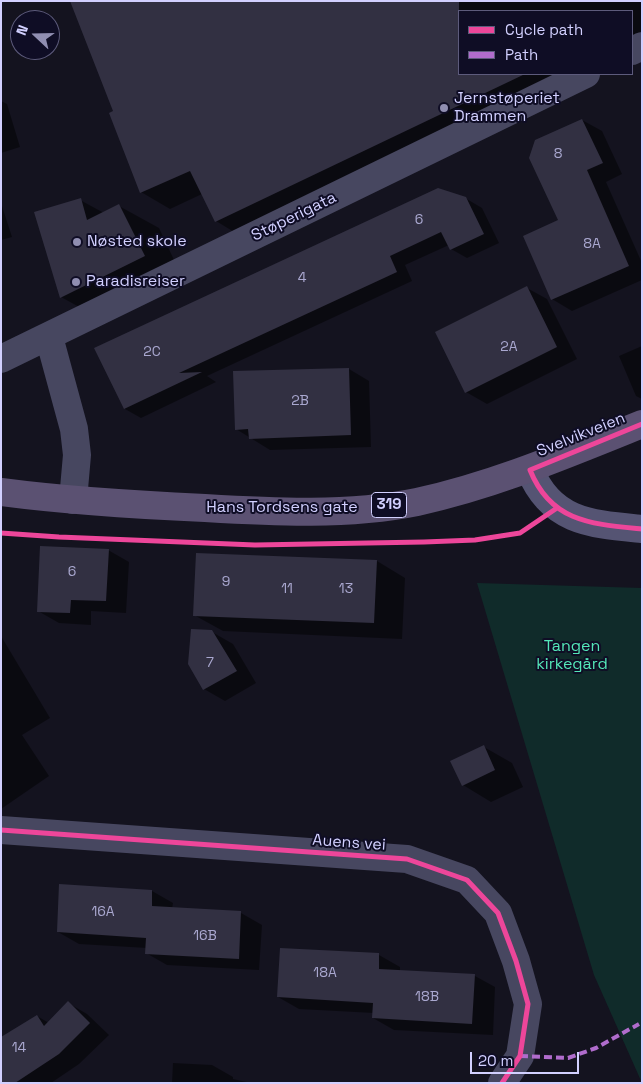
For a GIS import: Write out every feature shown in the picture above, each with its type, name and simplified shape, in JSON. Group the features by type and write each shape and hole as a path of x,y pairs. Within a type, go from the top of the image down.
{"main road":[{"name":"Svelvikveien","path":"530,470 642,424"},
{"name":"Hans Tordsens gate","path":"1,492 74,500 244,510 370,508 414,502 459,492 530,470"},
{"path":"530,470 544,498 568,514 605,526 642,529"}],"street":[{"name":"Støperigata","path":"1,359 584,75"},
{"path":"49,337 74,429 77,455 74,500"},
{"name":"Auens vei","path":"1,830 407,859 467,880 498,913 516,961 528,1004 520,1056 502,1083"}],"green space":[{"name":"Tangen kirkegård","path":"477,583 642,588 642,1083 594,975"}],"building":[{"path":"70,1 459,1 458,75 523,75 215,222 190,171 140,193 109,113 113,111"},
{"path":"582,119 603,163 587,170 629,266 551,300 523,236 558,220 529,158 535,140"},
{"path":"438,188 466,197 484,234 450,250 441,232 390,256 397,272 179,373 202,372 124,409 94,348"},
{"path":"81,198 87,220 119,204 145,256 60,298 34,212"},
{"path":"527,286 557,347 465,393 435,332"},
{"path":"349,368 351,435 249,439 248,429 235,430 233,371"},
{"path":"40,546 109,549 106,601 71,600 70,613 37,612"},
{"path":"196,553 377,560 374,623 193,616"},
{"path":"191,629 212,630 237,671 203,690 188,664"},
{"path":"484,745 495,770 462,786 450,761"},
{"path":"59,884 152,890 152,906 241,911 239,959 145,954 146,938 57,932"},
{"path":"280,948 379,953 379,969 475,974 472,1024 372,1018 373,1003 277,997"},
{"path":"68,1001 90,1023 59,1054 15,1083 1,1083 1,1037 37,1015 44,1026"}],"marked path":[{"path":"520,1056 568,1058 596,1048 639,1024"}],"cycle path":[{"path":"642,424 530,470 549,500 561,510 590,522 642,529"},
{"path":"1,533 255,545 475,540 520,533 557,508"},
{"path":"1,830 407,859 467,880 498,913 516,961 528,1004 520,1056 502,1083"}],"place":[{"name":"Jernstøperiet Drammen","path":"444,108"},
{"name":"Nøsted skole","path":"77,242"},
{"name":"Paradisreiser","path":"76,282"}]}
